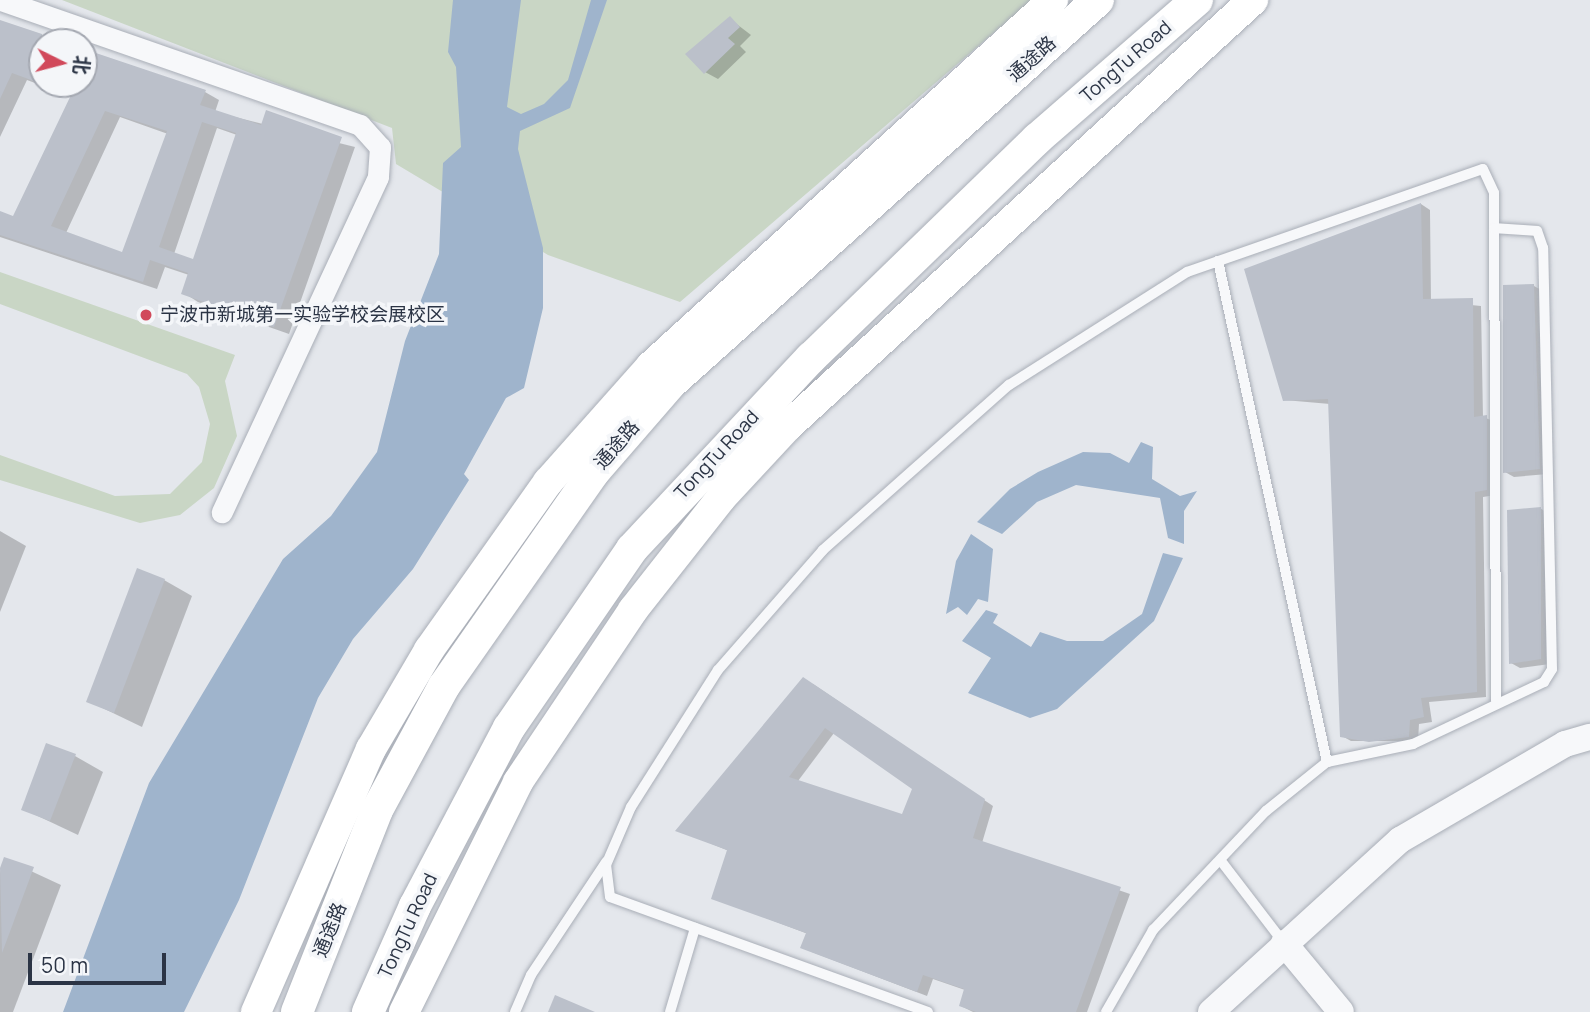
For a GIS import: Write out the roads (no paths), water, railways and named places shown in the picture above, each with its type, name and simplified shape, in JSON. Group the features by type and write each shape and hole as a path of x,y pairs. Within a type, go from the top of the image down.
{"main road":[{"path":"256,1012 371,749 429,650 548,482 651,366 1054,0"},
{"name":"通途路","path":"297,1012 377,810 444,686 593,473 670,384 1098,0"},
{"name":"TongTu Road","path":"368,1012 415,906 509,728 632,549 736,432 831,339 1037,139 1197,0"},
{"path":"404,1012 518,782 611,641 721,498 788,426 1253,0"}],"street":[{"path":"1,0 360,125 380,147 377,177 222,513"},
{"path":"1211,1012 1400,840 1565,744 1590,737"},
{"path":"1284,943 1341,1012"}],"lane":[{"path":"515,1012 531,975 609,857 631,807 718,670 823,550 1009,385 1187,272 1483,169 1494,192 1496,701"},
{"path":"1106,1012 1153,930 1266,811 1327,762 1413,744 1496,701 1544,682 1552,668 1543,248 1537,231 1494,228"},
{"path":"1218,261 1327,762"},
{"path":"609,857 610,897 928,1012"},
{"path":"1221,861 1284,943"},
{"path":"670,1012 695,928"}],"water":[{"path":"453,0 521,0 507,107 521,114 544,104 568,80 591,0 607,0 570,108 520,131 518,149 543,248 543,308 524,388 506,398 464,474 469,480 413,569 353,639 318,698 239,900 184,1012 63,1012 149,783 283,559 331,516 377,452 405,341 439,254 443,163 461,147 456,67 448,52"},
{"path":"1141,442 1153,447 1152,479 1180,496 1197,491 1184,511 1184,544 1168,538 1160,498 1076,485 1037,502 1002,534 977,522 1010,489 1038,472 1083,452 1110,453 1129,463"},
{"path":"971,534 993,549 988,602 978,599 967,615 958,607 946,614 956,561"},
{"path":"1163,553 1183,558 1154,621 1057,709 1030,718 968,693 991,658 962,641 986,610 998,614 993,623 1031,647 1040,632 1067,641 1103,641 1142,614"}],"place":[{"name":"宁波市新城第一实验学校会展校区","path":"146,315"}]}
